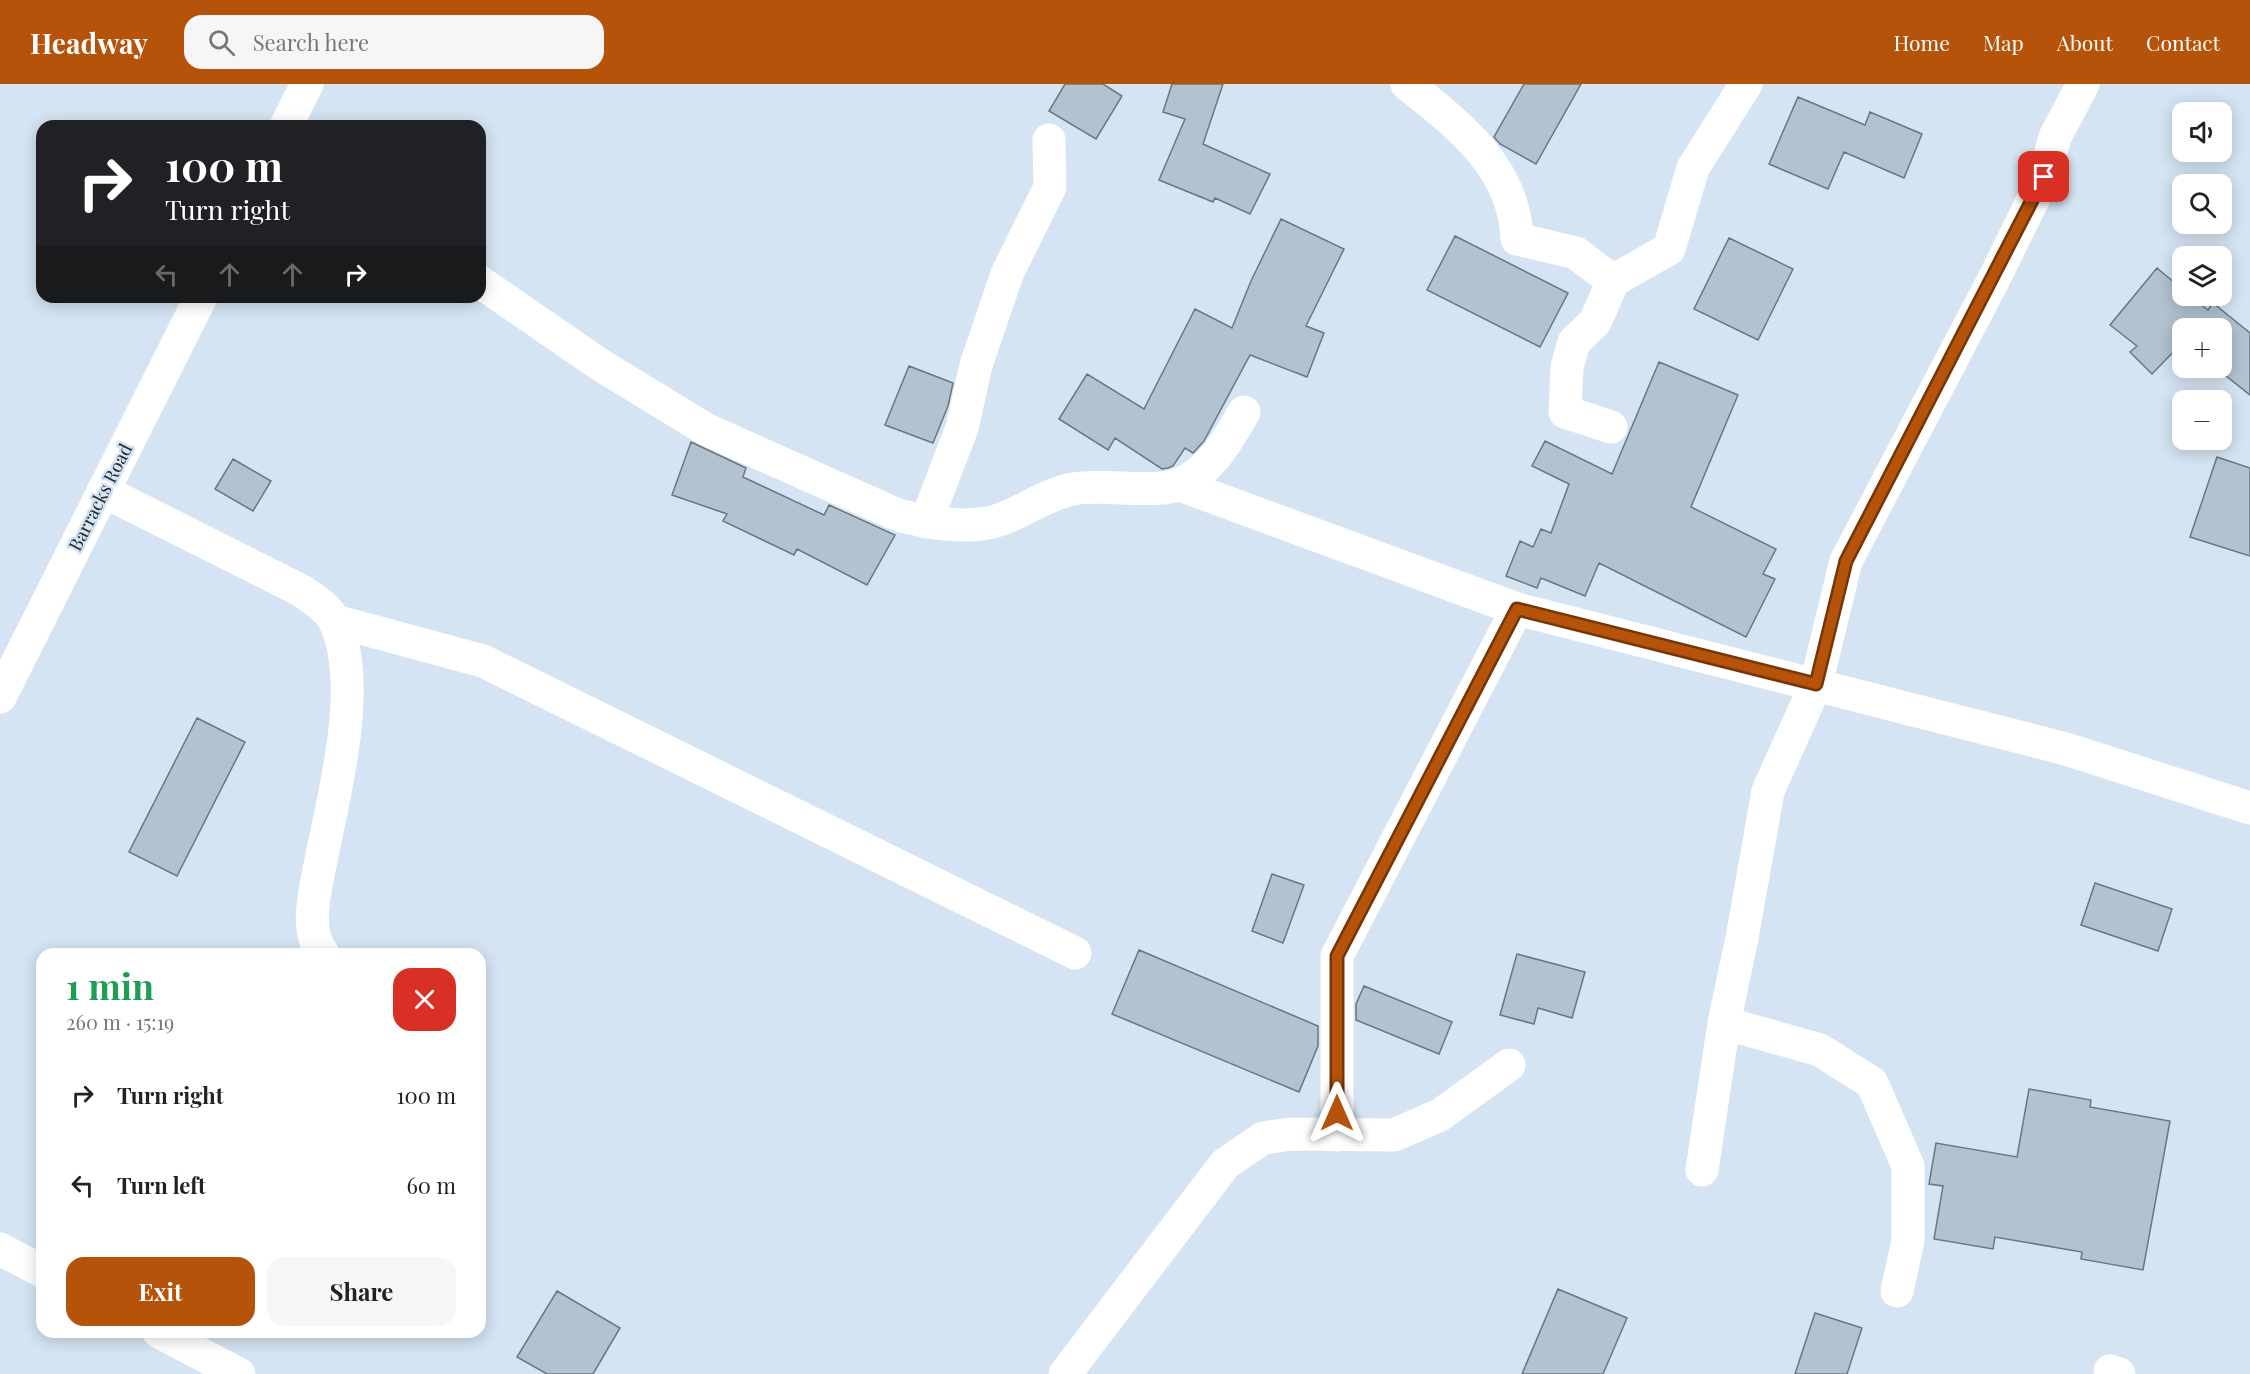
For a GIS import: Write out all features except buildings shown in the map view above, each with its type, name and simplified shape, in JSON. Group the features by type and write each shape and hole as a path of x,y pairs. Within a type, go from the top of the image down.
{"street":[{"path":"289,120 308,84"},
{"path":"1407,84 1473,139 1498,174 1512,204 1516,215 1518,239 1576,253 1613,281"},
{"path":"1611,427 1565,412 1567,367 1574,342 1594,322 1613,281 1669,249 1694,168 1746,84"},
{"path":"1702,1170 1724,1023 1742,938 1767,791 1816,684 1846,561 1999,269 2044,177 2055,137 2083,84"},
{"path":"926,522 962,428 975,366 1007,274 1050,187 1049,140"},
{"path":"486,286 599,364 707,430 898,515 926,522 963,524 999,520 1050,495 1074,488 1180,485 1517,609 2066,749 2250,808"},
{"name":"Barracks Road","path":"0,697 198,303"},
{"path":"1180,485 1199,473 1222,451 1244,412"},
{"path":"103,491 302,591 321,604 335,621 344,657 348,694 343,740 314,900 313,933 320,948"},
{"path":"1337,1135 1337,956 1517,609"},
{"path":"335,621 483,661 1075,952"},
{"path":"1724,1023 1820,1050 1872,1083 1908,1166 1908,1241 1897,1291"},
{"path":"1065,1374 1225,1164 1263,1138 1290,1134 1394,1135 1440,1115 1509,1065"},
{"path":"0,1249 36,1268"},
{"path":"170,1338 239,1374"}],"route":[{"path":"1337,1113 1337,956 1517,609 1816,684 1846,561 1994,279 2044,177"}]}
